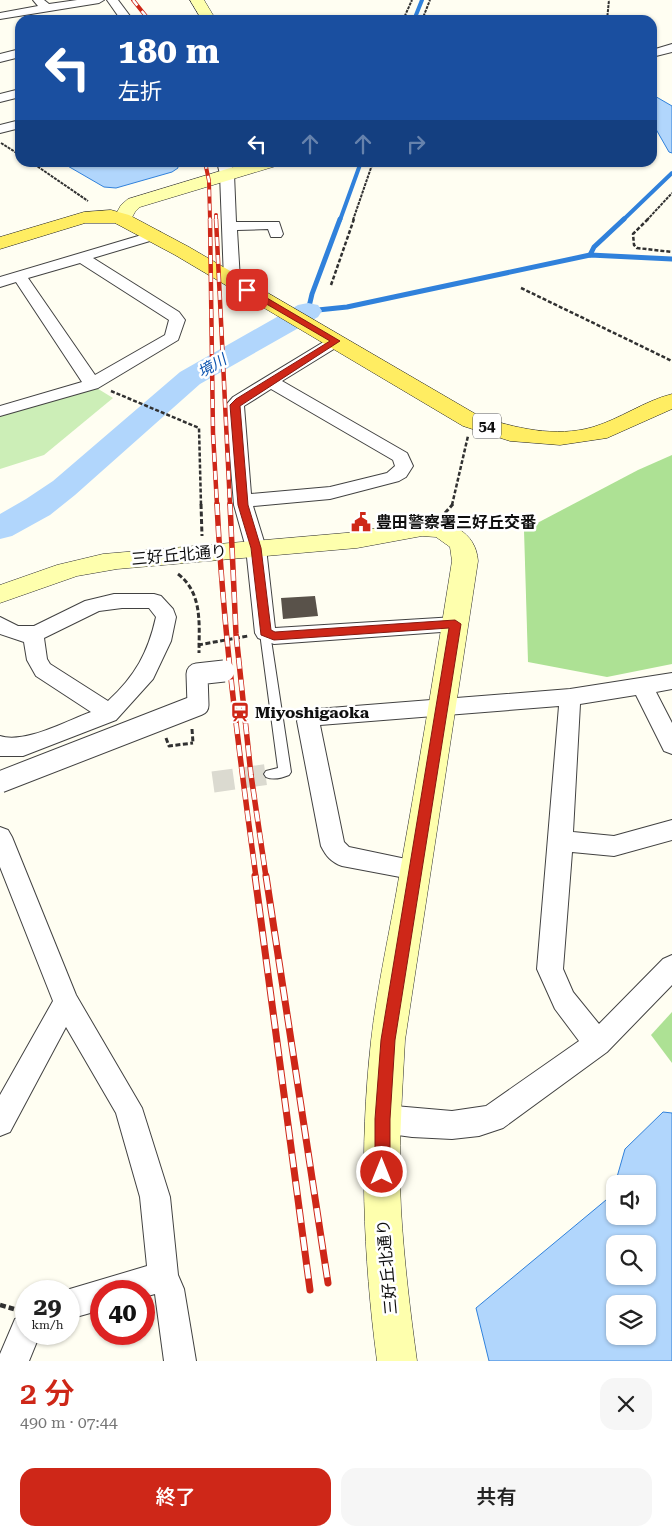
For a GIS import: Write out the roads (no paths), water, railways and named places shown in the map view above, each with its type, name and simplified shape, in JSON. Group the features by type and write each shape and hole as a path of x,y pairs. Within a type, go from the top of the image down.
{"main road":[{"name":"54","path":"116,217 155,235 380,369 472,421 510,434 560,438 582,436 599,432 672,401"},
{"path":"0,244 84,218 116,217"}],"street":[{"path":"0,16 42,4 99,0"},
{"path":"112,0 123,15"},
{"path":"197,0 206,15"},
{"path":"657,52 672,48"},
{"path":"0,58 15,54"},
{"path":"0,98 15,94"},
{"path":"0,129 15,125"},
{"path":"116,217 134,202 225,168 232,280"},
{"path":"229,226 274,225 276,234"},
{"path":"0,282 155,235"},
{"path":"0,411 92,384 172,337 177,320 173,315 81,256"},
{"path":"19,276 92,384"},
{"path":"327,336 271,382 235,405 243,501 256,548 265,633 274,636 455,624"},
{"path":"243,501 330,493 393,477 400,473 404,466 401,457 271,382"},
{"name":"三好丘北通り","path":"0,594 75,568 127,559 366,539 414,528 431,528 457,537 465,554 443,707 388,1040 383,1119 382,1207 390,1310 397,1361"},
{"path":"0,624 13,633 33,634 49,630 92,606 154,601 163,609 166,618 161,641 146,673 109,713 23,747 4,748 0,745"},
{"path":"33,634 37,660 44,670 109,713"},
{"path":"0,782 198,705 197,674 224,671"},
{"path":"416,870 342,856 333,846 308,721 317,717 570,697 672,681"},
{"path":"642,686 672,745"},
{"path":"570,697 561,840 550,969 556,988 569,1009 598,1043"},
{"path":"561,840 614,846 672,830"},
{"path":"0,837 66,1002 128,1108 155,1196 163,1280 169,1288 180,1361"},
{"path":"383,1119 452,1127 474,1124 493,1118 598,1043 672,967"},
{"path":"0,1122 66,1002"},
{"path":"150,1280 163,1280"},
{"path":"13,1361 20,1345"}],"lane":[{"path":"265,633 285,772 270,774"}],"water":[{"path":"657,97 672,106 672,153 669,152 657,131"},
{"path":"69,167 178,167 172,172 116,188 104,187"},
{"path":"663,1112 672,1113 672,1361 489,1361 476,1308 606,1200 606,1225 656,1225 656,1175 618,1175 625,1149"}],"waterway":[{"name":"境川","path":"416,15 422,0"},
{"name":"境川","path":"340,220 359,167"},
{"path":"623,220 672,173"},
{"path":"340,219 312,294 308,311 347,307 590,255"},
{"path":"590,255 594,247 624,219"},
{"path":"590,255 672,259"},
{"name":"境川","path":"0,528 38,507 64,488 190,378 308,311"}],"tunnel":[{"path":"213,782 270,774"}],"railway":[{"path":"133,0 145,15"},
{"path":"206,167 209,181 210,220"},
{"path":"210,219 213,433 217,505"},
{"path":"216,219 230,505"},
{"path":"217,504 227,644 256,877"},
{"path":"230,504 236,634 251,775 266,877"},
{"path":"255,876 310,1290"},
{"path":"266,876 328,1283"}],"place":[{"name":"豊田警察署三好丘交番","path":"361,522"},
{"name":"Miyoshigaoka","path":"240,712"}]}
